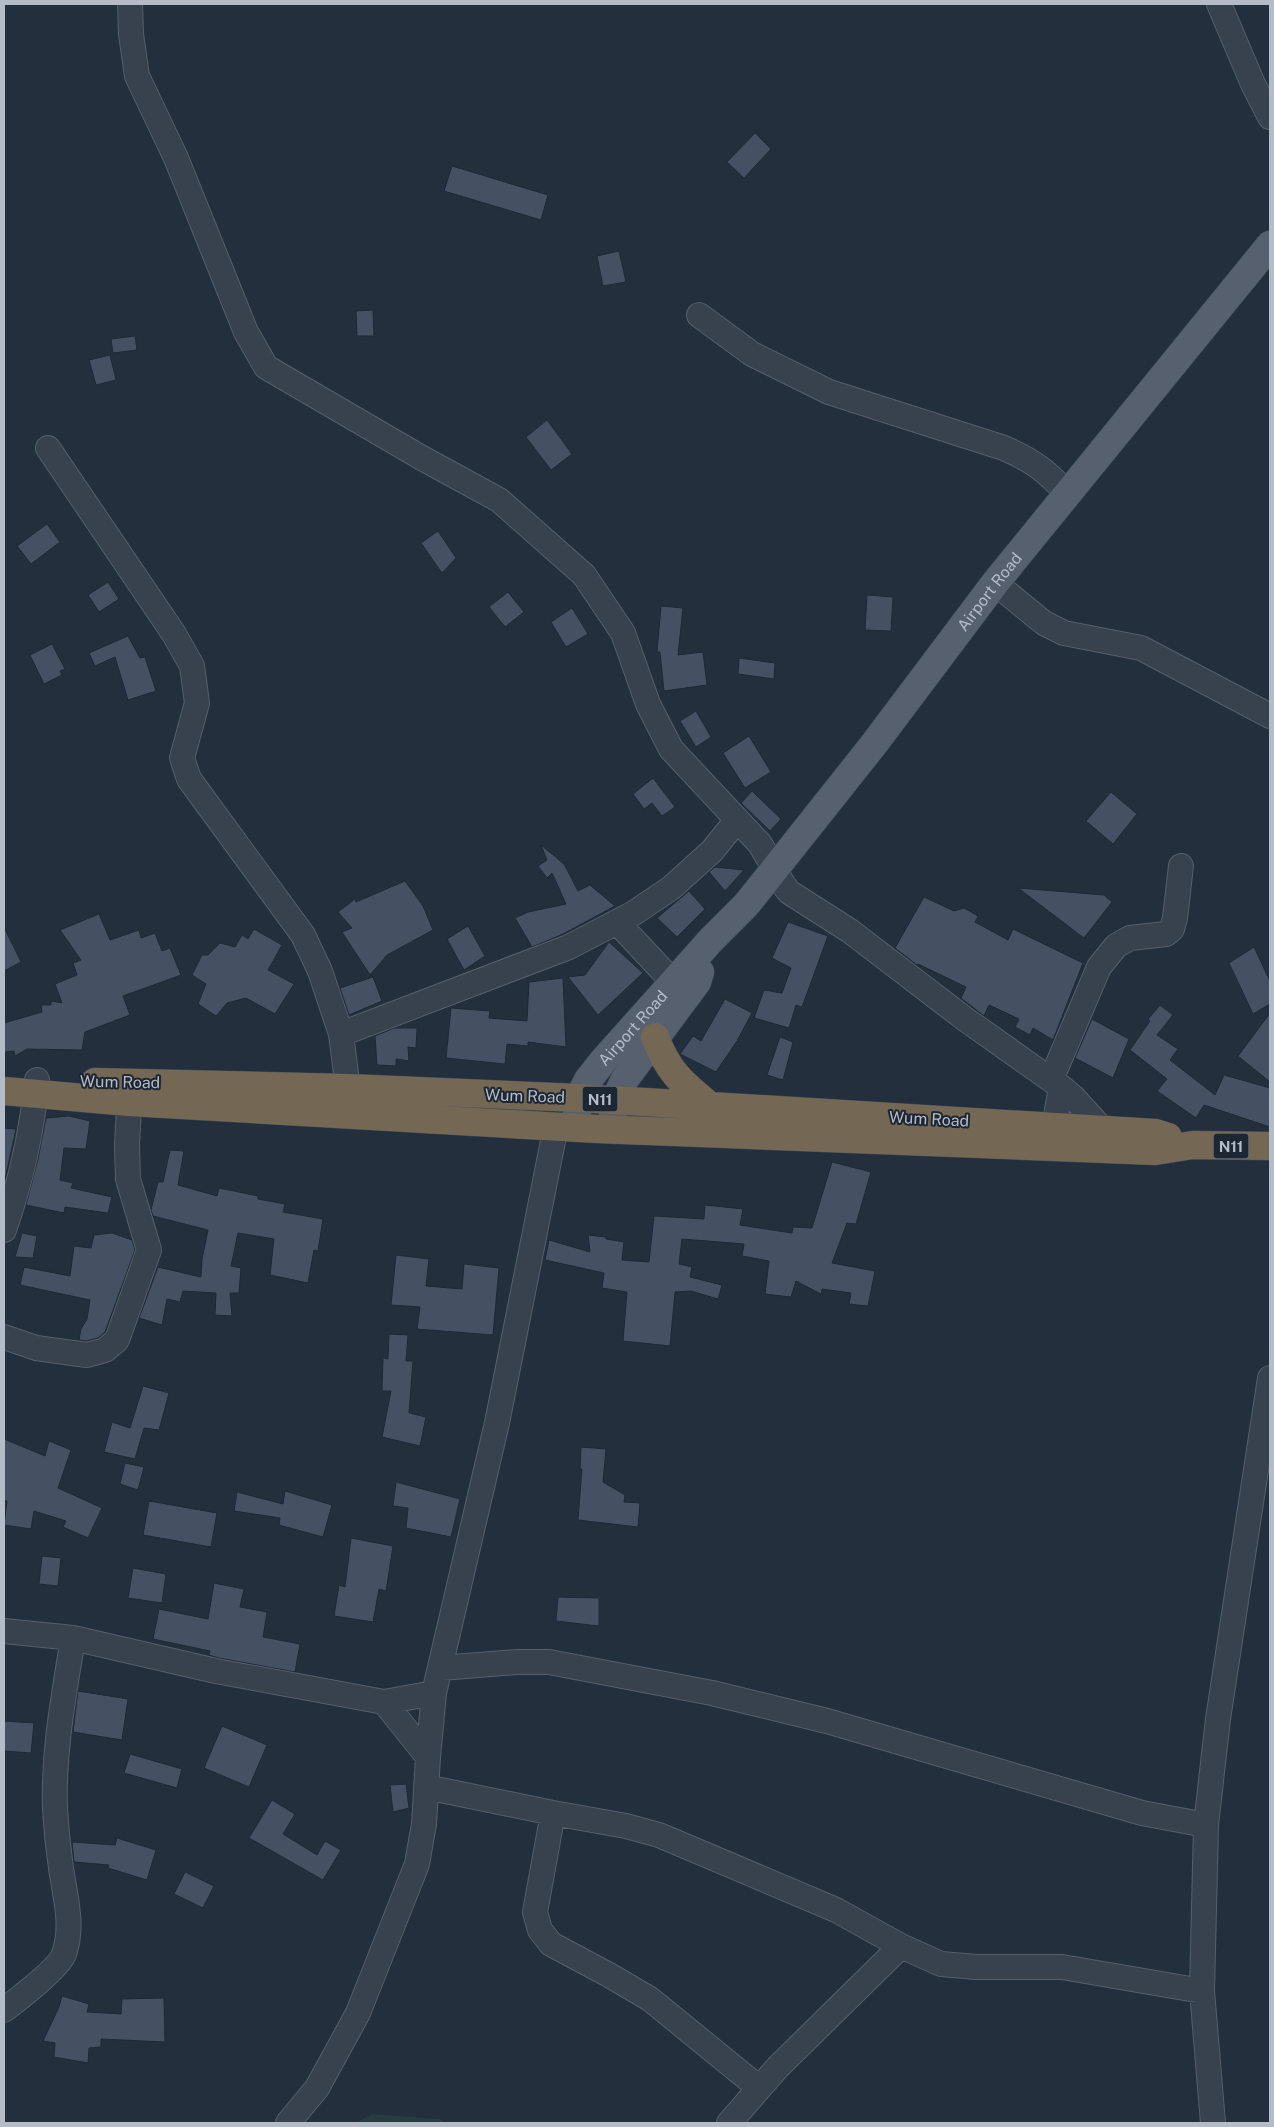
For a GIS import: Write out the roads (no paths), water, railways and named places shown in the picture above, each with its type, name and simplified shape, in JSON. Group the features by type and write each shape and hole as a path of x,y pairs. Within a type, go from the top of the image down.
{"highway":[{"path":"655,1038 663,1058 675,1076 710,1106"},
{"name":"Wum Road","path":"4,1080 36,1087 130,1092 350,1115 565,1127 1155,1152 1193,1145 1270,1146"},
{"name":"Wum Road","path":"4,1091 36,1087"},
{"name":"Wum Road","path":"130,1092 349,1088 579,1098 1155,1132 1193,1145"}],"main road":[{"name":"Airport Road","path":"565,1127 588,1080 603,1061 711,940 746,905 874,744 995,583 1270,245"},
{"name":"Airport Road","path":"611,1129 615,1100 625,1080 697,982 711,940"}],"street":[{"path":"130,4 131,34 137,76 176,158 246,332 266,367 422,458 499,500 584,575 623,633 648,704 672,749 760,844 789,892 850,931 965,1020 1056,1083 1074,1098 1103,1130"},
{"path":"1220,4 1253,84 1270,117"},
{"path":"699,315 752,354 829,392 1004,448 1027,458 1044,470 1068,494"},
{"path":"48,448 168,626 192,666 197,702 182,758 189,779 303,936 320,971 340,1034 349,1088 350,1115"},
{"path":"995,583 1044,623 1064,633 1141,648 1270,716"},
{"path":"340,1034 569,947 617,922 671,888 712,851 737,820"},
{"path":"1054,1127 1056,1083 1099,967 1116,946 1130,938 1166,934 1172,928 1175,918 1181,866"},
{"path":"617,922 674,983"},
{"path":"4,1230 26,1158 36,1087"},
{"path":"4,1337 36,1348 87,1355 105,1350 117,1340 149,1250 128,1179 130,1092"},
{"path":"288,2123 317,2088 358,2013 417,1864 424,1824 434,1693 565,1127"},
{"path":"1213,2123 1202,1991 1206,1825 1218,1719 1270,1378"},
{"path":"4,1631 73,1638 216,1671 384,1702 434,1693"},
{"path":"4,2010 37,1983 64,1956 69,1936 55,1807 56,1751 73,1638"},
{"path":"441,1668 517,1662 548,1662 712,1693 826,1721 1142,1813 1206,1825"},
{"path":"384,1702 428,1757"},
{"path":"426,1787 626,1826 658,1835 836,1910 901,1946 941,1964 977,1967 1062,1967 1202,1991"},
{"path":"553,1813 534,1912 540,1930 551,1944 609,1974 650,1999 760,2088"},
{"path":"729,2123 778,2067 901,1946"}]}
